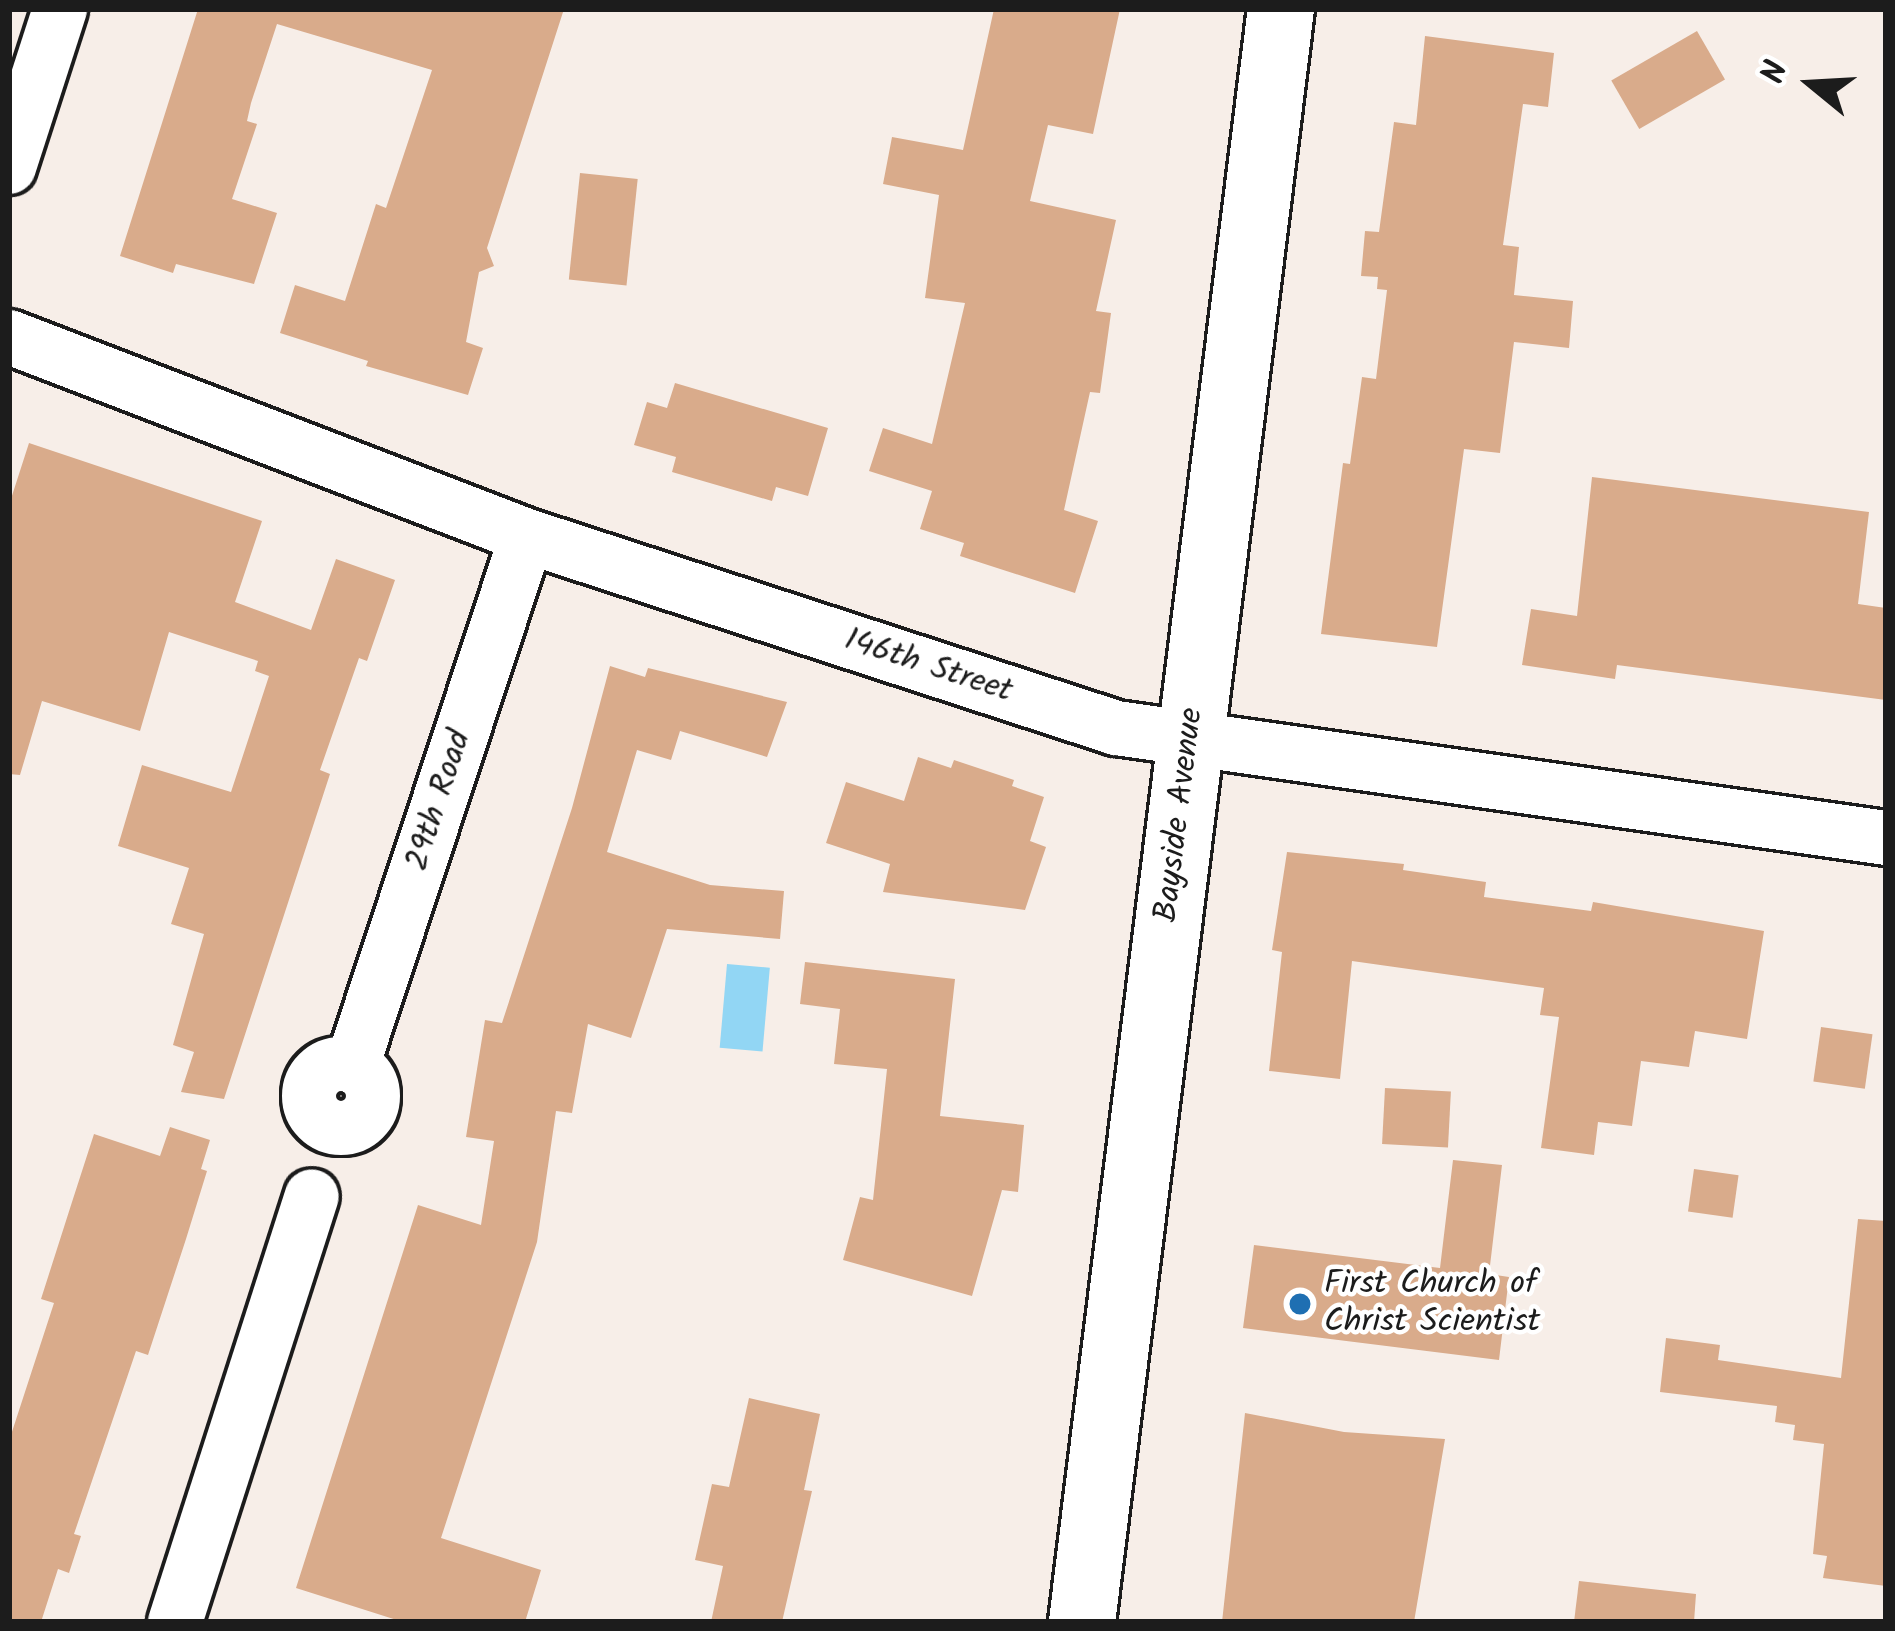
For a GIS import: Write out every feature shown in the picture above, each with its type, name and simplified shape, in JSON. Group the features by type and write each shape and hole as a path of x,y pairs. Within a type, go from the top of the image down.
{"street":[{"path":"9,166 60,9"},
{"name":"Bayside Avenue","path":"1082,1622 1281,9"},
{"name":"146th Street","path":"9,338 527,536 1116,728 1886,838"},
{"name":"29th Road","path":"352,1066 527,536"},
{"path":"175,1622 312,1196"}],"water":[{"path":"727,964 770,968 763,1051 720,1048"}],"building":[{"path":"198,9 564,9 487,248 494,266 479,272 466,342 483,348 468,395 366,366 368,361 280,333 295,285 345,301 376,204 386,208 432,70 277,24 247,121 257,124 232,199 277,213 254,284 176,264 173,273 120,256"},
{"path":"994,9 1120,9 1093,134 1048,125 1030,201 1116,220 1096,311 1111,313 1100,393 1090,392 1064,510 1098,521 1075,593 960,556 964,543 920,529 932,491 869,471 883,428 932,444 965,303 925,298 939,195 883,184 892,137 963,150"},
{"path":"1697,31 1725,79 1639,129 1611,80"},
{"path":"1425,36 1554,53 1548,107 1523,104 1503,245 1519,247 1514,295 1573,301 1569,348 1514,342 1500,453 1464,449 1437,647 1321,634 1343,463 1350,464 1362,377 1376,379 1387,290 1377,289 1378,277 1361,276 1365,231 1379,232 1394,122 1416,125"},
{"path":"580,173 638,179 626,285 569,279"},
{"path":"675,383 828,428 808,496 776,487 772,501 672,472 676,457 634,445 647,402 667,408"},
{"path":"29,443 262,521 235,602 311,630 336,559 395,580 367,661 359,658 320,770 330,774 224,1099 181,1092 194,1052 173,1045 204,934 171,924 189,868 118,846 142,765 231,792 269,676 255,671 258,661 169,632 140,731 42,701 20,775 9,774 9,505"},
{"path":"1592,477 1869,512 1858,604 1886,608 1886,700 1617,665 1615,679 1522,665 1531,609 1577,616"},
{"path":"610,666 645,677 648,668 787,702 767,757 680,731 671,760 637,750 607,852 710,885 784,891 780,939 667,929 631,1038 588,1024 572,1113 556,1111 537,1242 441,1538 541,1570 525,1622 403,1622 296,1588 418,1205 481,1225 494,1141 466,1137 485,1020 502,1023 572,808"},
{"path":"918,757 951,768 954,760 1014,780 1012,786 1044,797 1030,841 1046,847 1025,910 883,892 890,864 826,843 846,782 904,801"},
{"path":"1287,852 1404,864 1403,870 1486,882 1484,897 1591,911 1593,902 1764,931 1747,1039 1695,1031 1689,1067 1641,1061 1632,1126 1598,1122 1594,1155 1541,1148 1559,1017 1540,1015 1544,988 1352,961 1340,1079 1269,1071 1282,952 1272,950"},
{"path":"805,962 955,979 940,1116 1024,1125 1018,1192 1002,1190 972,1296 843,1260 860,1197 873,1200 887,1069 834,1064 840,1009 800,1004"},
{"path":"1821,1027 1872,1034 1865,1089 1813,1081"},
{"path":"1385,1088 1451,1091 1448,1147 1382,1144"},
{"path":"170,1127 210,1140 201,1169 207,1171 186,1239 148,1355 136,1351 74,1534 81,1536 69,1573 58,1569 41,1622 9,1622 9,1441 54,1303 41,1299 94,1134 160,1156"},
{"path":"1453,1160 1502,1165 1489,1274 1509,1277 1499,1360 1243,1328 1254,1245 1440,1268"},
{"path":"1694,1169 1739,1175 1733,1218 1688,1212"},
{"path":"1858,1219 1886,1221 1886,1586 1823,1578 1827,1556 1813,1554 1824,1444 1793,1440 1795,1425 1775,1422 1777,1406 1660,1392 1666,1338 1720,1345 1718,1360 1841,1378"},
{"path":"749,1398 820,1414 804,1490 812,1491 782,1622 711,1622 723,1566 695,1560 712,1484 729,1487"},
{"path":"1245,1413 1344,1432 1445,1439 1414,1622 1222,1622"},
{"path":"1579,1581 1696,1594 1694,1622 1574,1622"}],"place":[{"name":"First Church of Christ Scientist","path":"1300,1304"}]}
